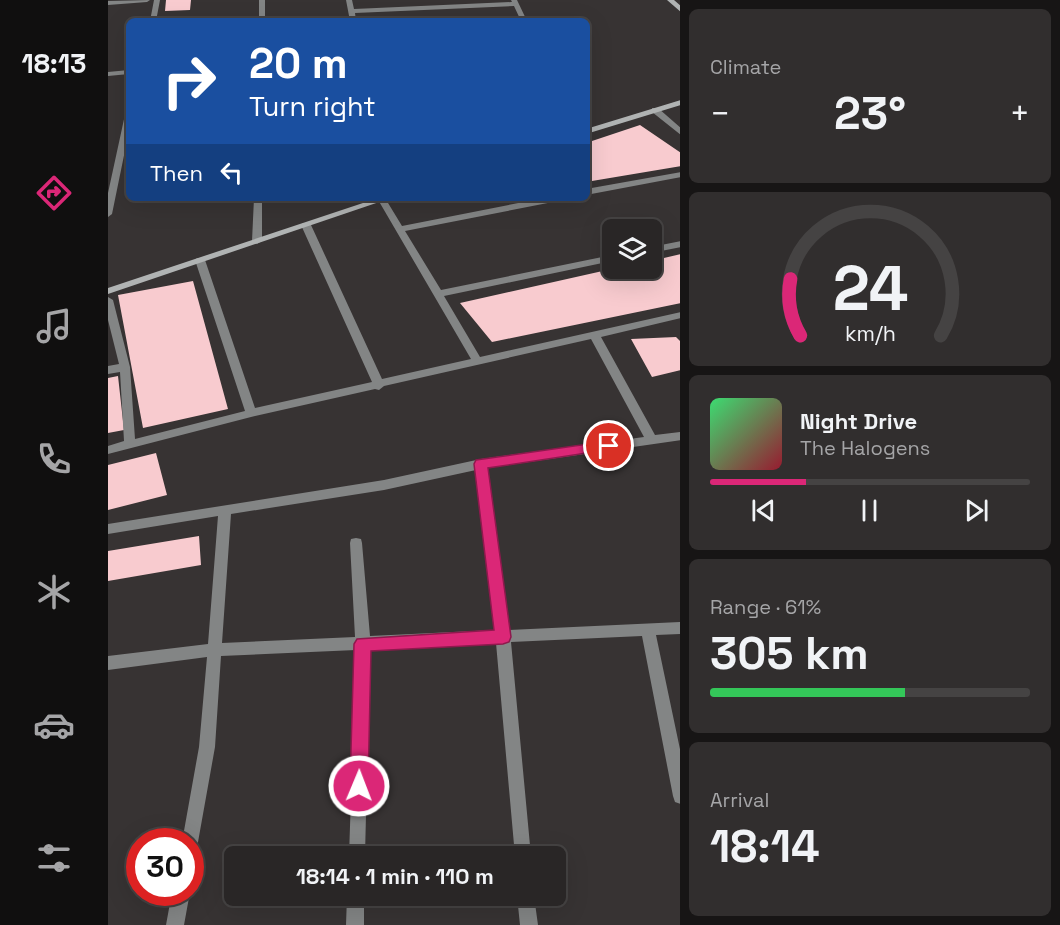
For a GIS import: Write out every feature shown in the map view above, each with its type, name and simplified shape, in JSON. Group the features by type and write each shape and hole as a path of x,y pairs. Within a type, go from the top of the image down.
{"street":[{"path":"108,3 147,0"},
{"path":"154,18 157,0"},
{"path":"262,0 262,18"},
{"path":"350,0 352,18"},
{"path":"351,11 515,2 523,18"},
{"path":"108,74 126,72"},
{"path":"590,131 680,102"},
{"path":"655,110 680,132"},
{"path":"108,214 126,126"},
{"path":"108,156 120,155"},
{"path":"590,191 680,174"},
{"path":"257,241 258,201"},
{"path":"108,291 377,201"},
{"path":"384,201 478,362"},
{"path":"399,229 543,201"},
{"path":"306,225 379,386"},
{"path":"662,248 680,244"},
{"path":"201,260 251,413"},
{"path":"438,294 602,260"},
{"path":"108,300 125,367 130,444"},
{"path":"108,450 251,413 379,386 680,315"},
{"path":"594,334 651,440"},
{"path":"108,370 125,367"},
{"path":"108,529 384,485 481,464 680,436"},
{"path":"481,464 503,637 522,846"},
{"path":"193,828 207,747 225,511"},
{"path":"356,543 363,644 357,846"},
{"path":"108,663 215,650 680,628"},
{"path":"648,630 680,791"},
{"path":"175,925 178,906"},
{"path":"355,925 356,906"},
{"path":"527,906 529,925"}],"building":[{"path":"166,0 191,0 190,10 165,11"},
{"path":"640,125 680,152 680,166 590,181 590,142"},
{"path":"680,254 680,303 492,342 460,303 602,271 602,279 662,279 662,258"},
{"path":"193,281 228,409 143,428 118,295"},
{"path":"676,337 680,341 680,370 652,377 631,339"},
{"path":"118,376 124,430 108,433 108,378"},
{"path":"156,453 167,495 108,510 108,465"},
{"path":"199,536 201,565 108,581 108,551"}],"route":[{"path":"359,786 363,644 503,637 481,464 609,446"}]}
